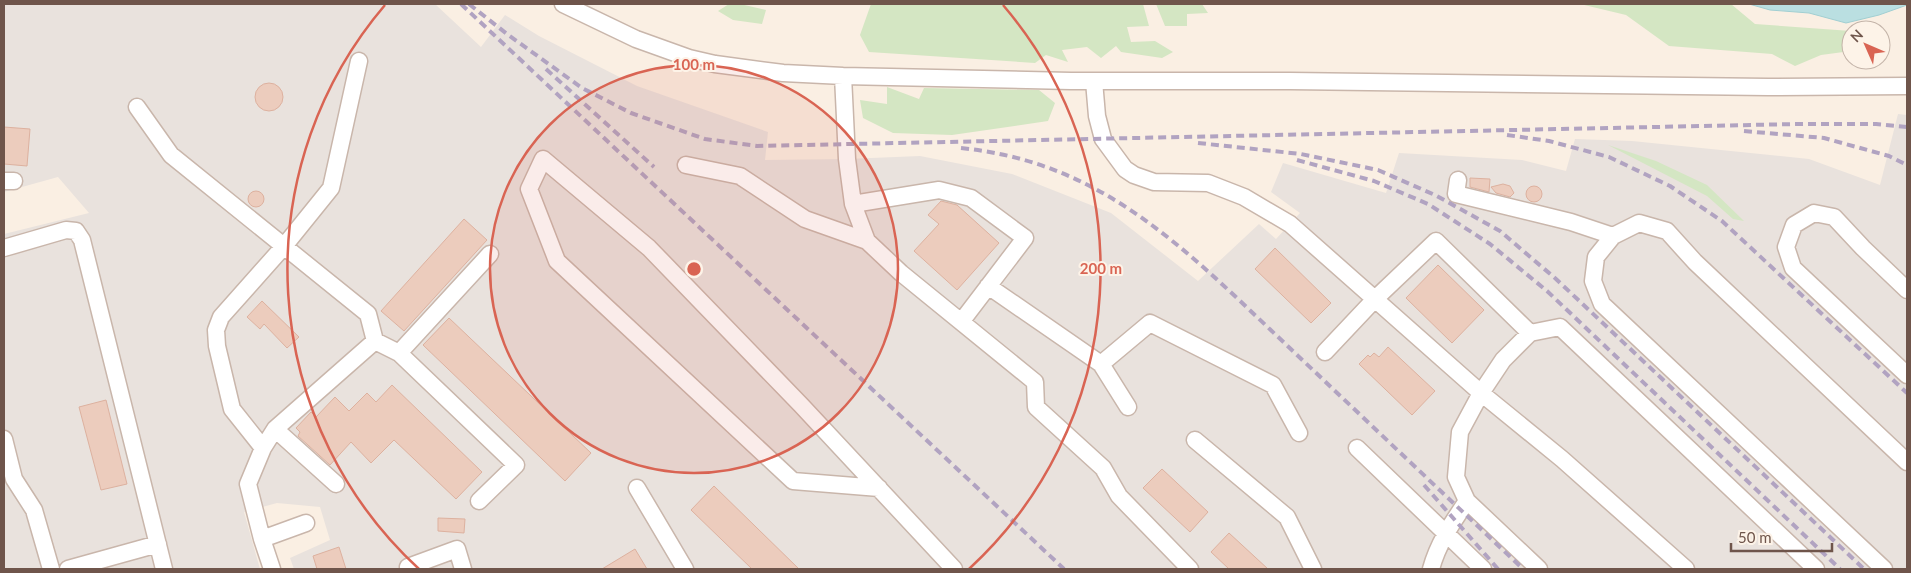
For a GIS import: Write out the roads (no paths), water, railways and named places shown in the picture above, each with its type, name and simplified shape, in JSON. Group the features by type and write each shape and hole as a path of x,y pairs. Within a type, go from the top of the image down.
{"street":[{"path":"563,4 636,39 689,58 783,73 1094,81 1533,83 1768,87 1907,86"},
{"path":"262,448 232,409 217,346 216,330 221,316 284,245 331,188 359,61"},
{"path":"843,76 847,160 854,204 866,241"},
{"path":"1094,81 1097,116 1103,139 1125,169 1134,176 1154,182 1208,183 1244,197 1290,224 1481,393 1562,459 1686,569"},
{"path":"137,107 171,155 368,314 375,340 399,353 516,464 479,501"},
{"path":"879,488 793,481 556,261 529,188 543,159 649,248 879,488 954,569"},
{"path":"686,165 740,176 805,219 866,241 901,273 1034,382 1036,407 1103,468 1119,496 1190,569"},
{"path":"1458,180 1456,194 1572,222 1613,236"},
{"path":"854,204 940,190 971,198 1025,238 961,322"},
{"path":"1907,290 1834,217 1814,213 1794,225 1786,247 1793,268 1907,375"},
{"path":"1884,569 1602,304 1593,281 1596,257 1613,236 1640,223 1667,231 1695,262 1907,462"},
{"path":"4,248 66,230 76,231 82,240 164,569"},
{"path":"1324,352 1375,299 1436,242 1530,333"},
{"path":"399,353 490,254"},
{"path":"988,286 1101,364 1128,407"},
{"path":"1101,364 1150,323 1273,386 1299,433"},
{"path":"1540,569 1467,501 1456,477 1460,432 1481,393 1503,360 1530,333 1560,326 1816,569"},
{"path":"272,569 248,484 262,448 275,429 375,340"},
{"path":"275,429 336,484"},
{"path":"4,439 14,479 34,510 51,569"},
{"path":"1195,440 1287,517 1313,569"},
{"path":"1357,448 1483,569"},
{"path":"637,488 685,569"},
{"path":"1431,569 1435,553 1467,501"},
{"path":"262,538 306,523"},
{"path":"68,569 158,544"},
{"path":"408,569 408,566 456,549 463,569"}],"water":[{"path":"1749,4 1907,4 1879,15 1858,20 1841,20 1841,22 1809,13 1770,10"}],"railway":[{"path":"461,4 1064,569"},
{"path":"469,4 582,88 631,113 705,139 757,146 1797,124 1876,124 1907,127"},
{"path":"546,69 654,167"},
{"path":"1744,131 1824,138 1889,156 1907,165"},
{"path":"1507,135 1549,141 1609,157 1670,186 1722,221 1907,393"},
{"path":"1198,143 1301,154 1378,170 1435,195 1500,231 1556,279 1864,569"},
{"path":"961,148 1003,155 1042,166 1079,180 1145,220 1176,244 1238,299 1523,569"},
{"path":"1297,160 1374,181 1428,204 1490,244 1547,291 1840,569"},
{"path":"1424,485 1498,569"}]}
